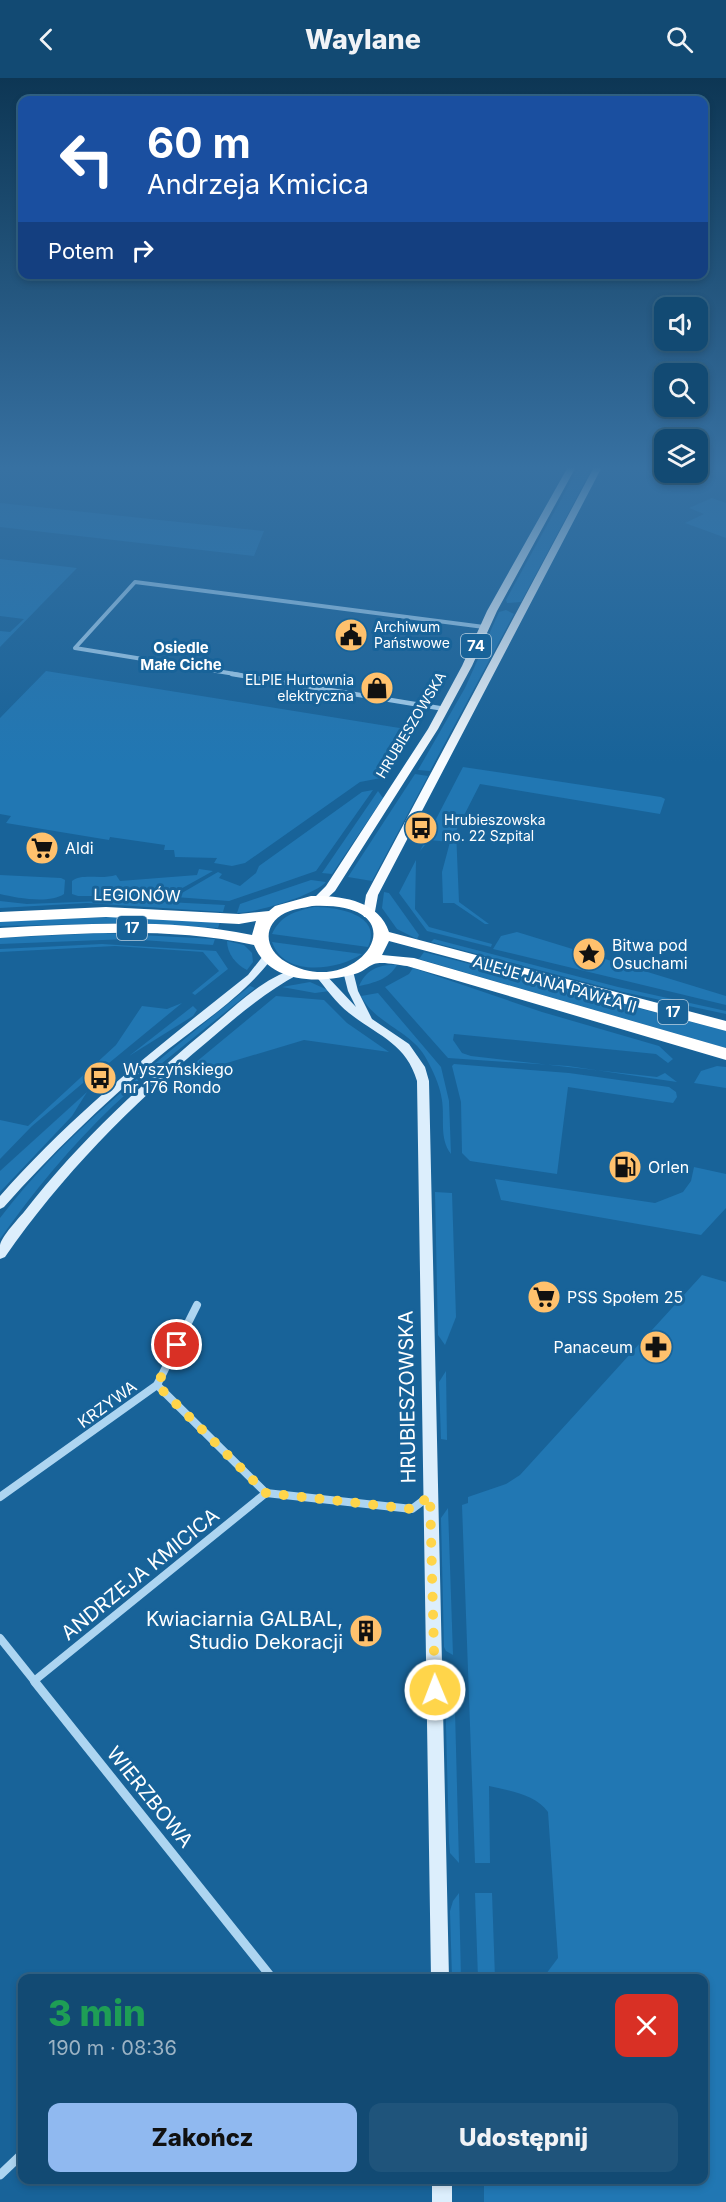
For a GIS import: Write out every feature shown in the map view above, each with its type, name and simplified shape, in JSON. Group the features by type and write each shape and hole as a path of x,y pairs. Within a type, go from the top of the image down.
{"highway":[{"name":"17","path":"273,915 296,904 318,900 346,903 369,914"},
{"name":"LEGIONÓW","path":"0,917 106,912 239,919 273,915"},
{"path":"273,915 260,930 259,941 267,958 295,972 320,975 348,971 371,959 380,950 383,935 380,926 369,914"},
{"name":"LEGIONÓW","path":"0,933 148,928 226,934 259,941"},
{"name":"ALEJE JANA PAWŁA II","path":"383,935 726,1026"},
{"name":"ALEJE JANA PAWŁA II","path":"371,959 408,961 726,1054"}],"main road":[{"name":"HRUBIESZOWSKA","path":"318,900 331,888 445,709 484,627 519,564"},
{"name":"74","path":"369,914 372,895 547,564"}],"street":[{"path":"445,709 75,648 135,582 484,627"},
{"path":"0,1204 49,1149 94,1105 252,977 267,958"},
{"name":"HRUBIESZOWSKA","path":"348,971 352,991 367,1020"},
{"path":"0,1254 49,1188 117,1113 168,1068 269,986 295,972"},
{"name":"HRUBIESZOWSKA","path":"320,975 330,982 351,1010 410,1050 420,1067 423,1081 440,1974"},
{"name":"KRZYWA","path":"0,1497 157,1385 198,1305"},
{"path":"157,1385 266,1493 412,1509 430,1496"},
{"name":"ANDRZEJA KMICICA","path":"34,1682 266,1493"},
{"name":"WIERZBOWA","path":"0,1638 269,1974"},
{"path":"0,2175 18,2158"}],"shaded area":[{"path":"0,564 44,564 77,568 0,647 0,631 10,632 24,619 0,616"},
{"path":"526,564 541,564 521,602 507,603 506,600"},
{"path":"506,610 514,614 430,771 418,770 465,688 499,612"},
{"path":"46,671 412,730 381,778 360,782 245,863 232,866 214,863 217,858 175,857 174,850 164,850 165,845 110,837 109,840 6,823 11,816 0,814 0,718"},
{"path":"463,767 665,799 660,814 480,784 456,831 459,902 489,924 485,924 454,903 443,903 442,872 450,842 429,840 420,851 431,829 434,829 434,823"},
{"path":"415,774 428,776 372,881 348,877"},
{"path":"373,790 316,871 229,901 175,897 218,872 222,874 219,878 240,886 256,873 259,866 362,792"},
{"path":"378,791 383,798 332,874 322,873"},
{"path":"416,860 415,909 429,927 492,944 491,947 427,931 399,893"},
{"path":"199,869 213,871 168,896 78,896 72,894 72,881 81,877 116,875 120,881 197,875"},
{"path":"0,875 61,878 65,880 64,894 42,899 0,894"},
{"path":"311,880 326,882 310,892 284,902 237,913 240,904"},
{"path":"384,892 389,893 419,935 417,939 397,929 382,908"},
{"path":"128,900 225,905 223,912 87,903 0,908 0,901 27,904"},
{"path":"314,907 345,911 363,920 369,927 371,936 368,947 272,934 279,923 289,915"},
{"path":"116,917 220,922 218,928 131,923 0,926 0,921"},
{"path":"517,932 726,996 726,1005 493,949 501,936"},
{"path":"103,933 215,939 213,945 128,939 0,944 0,938"},
{"path":"434,939 618,987 726,1011 726,1014 623,992 431,942"},
{"path":"227,941 244,945 252,953 253,962 247,970 233,958"},
{"path":"272,942 362,954 340,964 312,968 288,961 278,954"},
{"path":"102,944 216,951 228,969 195,995 192,993 219,971 203,952 115,946 0,952 0,949"},
{"path":"424,952 726,1031 726,1048 419,959"},
{"path":"385,965 397,965 394,970 376,982 359,986 366,975 374,969"},
{"path":"413,968 542,1012 659,1046 673,1059 668,1063 656,1054 454,1034 453,1040 462,1053 471,1056 547,1065 448,1058 385,987 409,974"},
{"path":"310,982 330,991 315,993 282,987"},
{"path":"250,986 255,988 148,1075 97,1121 26,1204 0,1239 0,1218 56,1153 118,1095"},
{"path":"378,993 441,1067 449,1101 451,1154 443,1133 442,1103 434,1073 421,1050 376,1014 361,996"},
{"path":"276,996 324,1000 347,1023 389,1052 304,1040 200,1071 190,1067"},
{"path":"182,1003 109,1063 105,1061 94,1070 96,1072 32,1126 0,1159 0,1120 28,1126 116,1045 142,1006 167,1009"},
{"path":"193,1006 197,1010 193,1016 129,1056"},
{"path":"454,1064 569,1073 669,1087 676,1092 677,1097 673,1103 568,1087 557,1174 470,1161 462,1153 461,1102 452,1066"},
{"path":"547,1065 568,1066 596,1070"},
{"path":"717,1066 726,1067 726,1088 694,1083 701,1071"},
{"path":"596,1070 657,1077 665,1073 677,1082"},
{"path":"87,1092 72,1116 0,1192 0,1171"},
{"path":"694,1167 726,1174 726,1208 701,1235 501,1200 495,1179 655,1203 683,1192 691,1181"},
{"path":"435,1192 452,1193 456,1317 445,1345 438,1335"},
{"path":"702,1275 726,1282 726,2202 484,2202 484,2184 708,2184 708,1974 546,1974 558,1958 548,1812 529,1797 489,1786 490,1863 475,1863 462,1505 468,1503 468,1497 506,1484 520,1475"},
{"path":"446,1371 447,1440 441,1439 439,1382"},
{"path":"448,1508 453,1655 444,1647 441,1518"},
{"path":"454,1673 459,1863 450,1853 449,1842 445,1686 447,1678"},
{"path":"459,1893 461,1974 452,1974 450,1911"},
{"path":"475,1893 492,1893 495,1974 478,1974"}],"place":[{"name":"Archiwum Państwowe","path":"351,635"},
{"name":"ELPIE Hurtownia elektryczna","path":"377,688"},
{"name":"Hrubieszowska no. 22 Szpital","path":"421,828"},
{"name":"Aldi","path":"42,848"},
{"name":"Bitwa pod Osuchami","path":"589,954"},
{"name":"Wyszyńskiego nr 176 Rondo","path":"100,1078"},
{"name":"Orlen","path":"625,1167"},
{"name":"PSS Społem 25","path":"544,1297"},
{"name":"Panaceum","path":"656,1347"},
{"name":"Kwiaciarnia GALBAL, Studio Dekoracji","path":"366,1631"}],"district":[{"name":"Osiedle Małe Ciche","path":"181,656"}],"route":[{"path":"177,1345 157,1385 266,1493 412,1509 430,1496 435,1690"}]}
